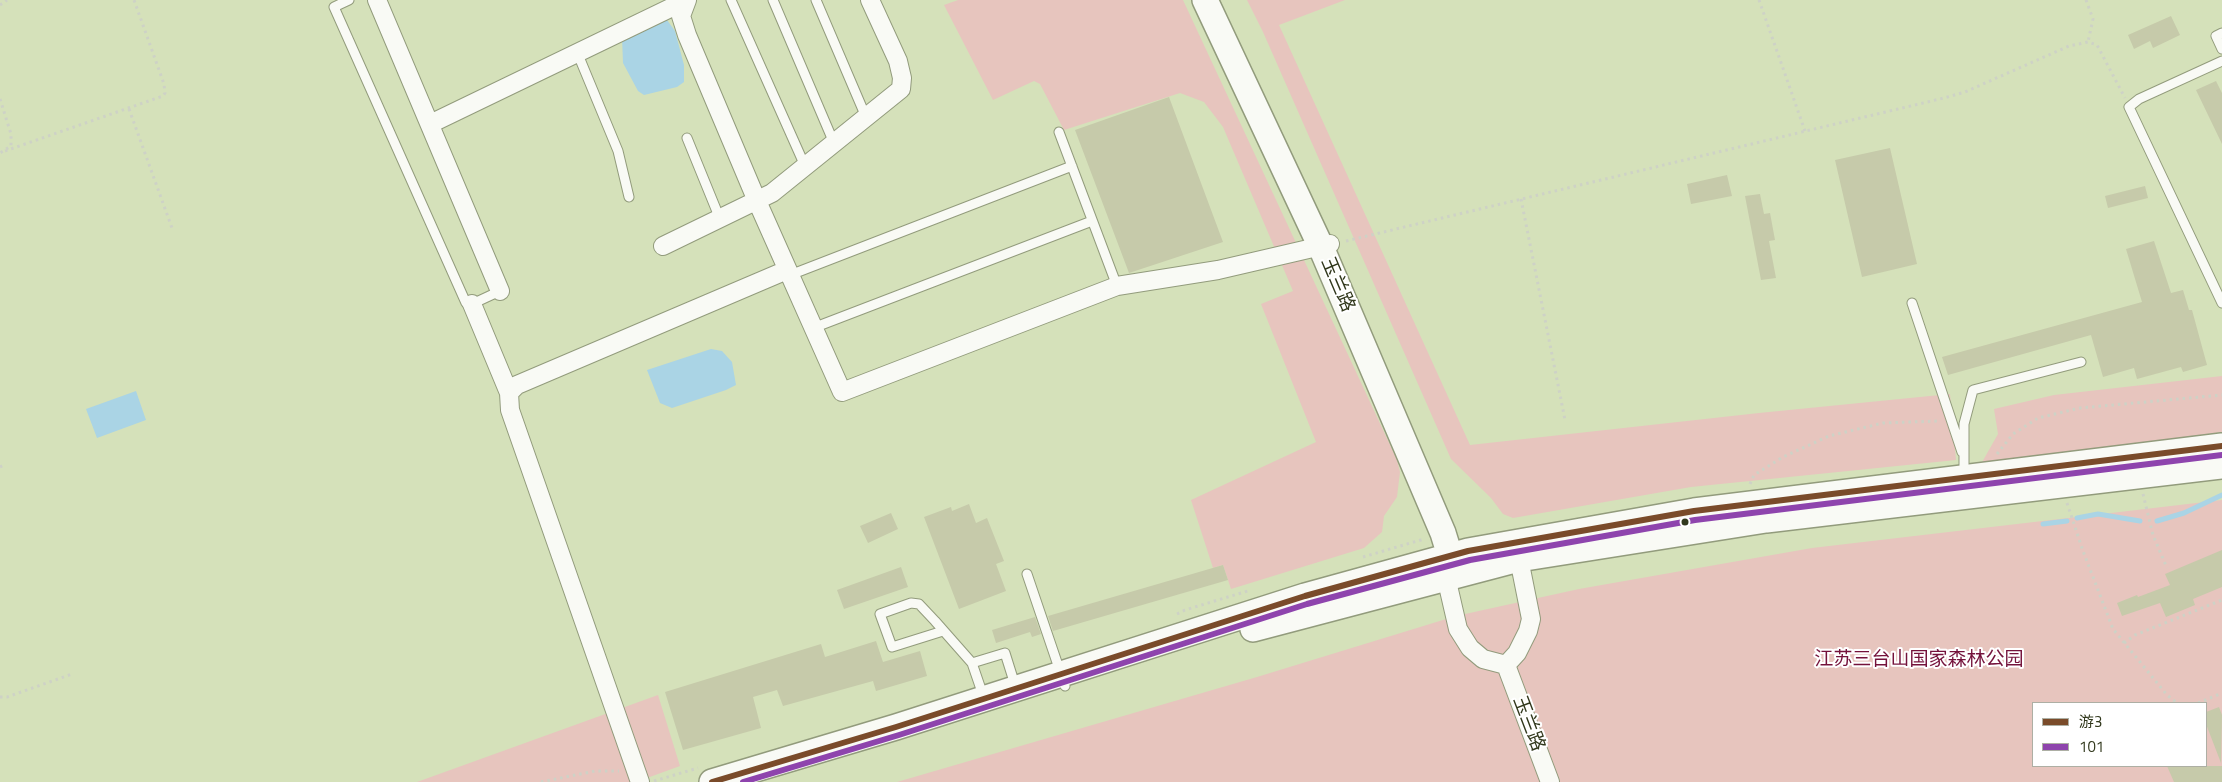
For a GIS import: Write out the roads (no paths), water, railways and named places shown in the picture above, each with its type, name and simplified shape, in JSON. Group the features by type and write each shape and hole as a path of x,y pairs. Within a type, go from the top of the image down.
{"main road":[{"name":"玉兰路","path":"1205,0 1326,246"},
{"name":"玉兰路","path":"1218,0 1326,246 1460,565"},
{"path":"758,782 1063,680 1216,640 1460,565 1740,505 1964,468 1992,474 2222,446"},
{"path":"1460,565 1519,559 1766,520 2222,466"},
{"path":"712,782 1016,688 1063,680"}],"street":[{"path":"377,0 500,291"},
{"path":"430,124 687,0"},
{"path":"687,0 681,16 757,201 842,392 1117,286 1218,270 1326,246"},
{"path":"663,246 772,193 901,89 902,78 898,61 870,0"},
{"path":"509,393 517,385 788,272"},
{"path":"472,304 509,393 510,410 634,777"},
{"path":"1506,665 1517,653 1528,632 1531,619 1519,559"},
{"name":"玉兰路","path":"1460,565 1458,629 1470,648 1483,659 1506,665 1550,782"}],"lane":[{"path":"350,0 334,7 466,303 472,304 500,291"},
{"path":"731,0 805,166"},
{"path":"773,0 834,143"},
{"path":"816,0 866,117"},
{"path":"2222,33 2216,36 2222,49"},
{"path":"577,52 618,151 629,197"},
{"path":"2222,61 2139,99 2130,107 2222,303"},
{"path":"1059,132 1117,286"},
{"path":"687,138 720,219"},
{"path":"788,272 1072,166"},
{"path":"813,328 1092,220"},
{"path":"1912,303 1964,468"},
{"path":"1964,468 1964,424 1973,390 2081,362"},
{"path":"1027,574 1063,680"},
{"path":"943,631 892,647 880,614 911,603 919,604 972,663 984,698"},
{"path":"972,663 1005,653 1016,688"}],"water":[{"path":"667,20 675,31 684,65 684,82 677,87 644,95 638,91 623,63 622,37"},
{"path":"711,349 722,351 732,362 736,385 672,408 660,403 647,370"},
{"path":"136,391 146,420 97,438 86,409"}],"waterway":[{"path":"2157,521 2184,513 2222,495"},
{"path":"2077,518 2098,514 2140,521"},
{"path":"2043,524 2067,521"}],"park label":[{"name":"江苏三台山国家森林公园","path":"1919,660"}]}
